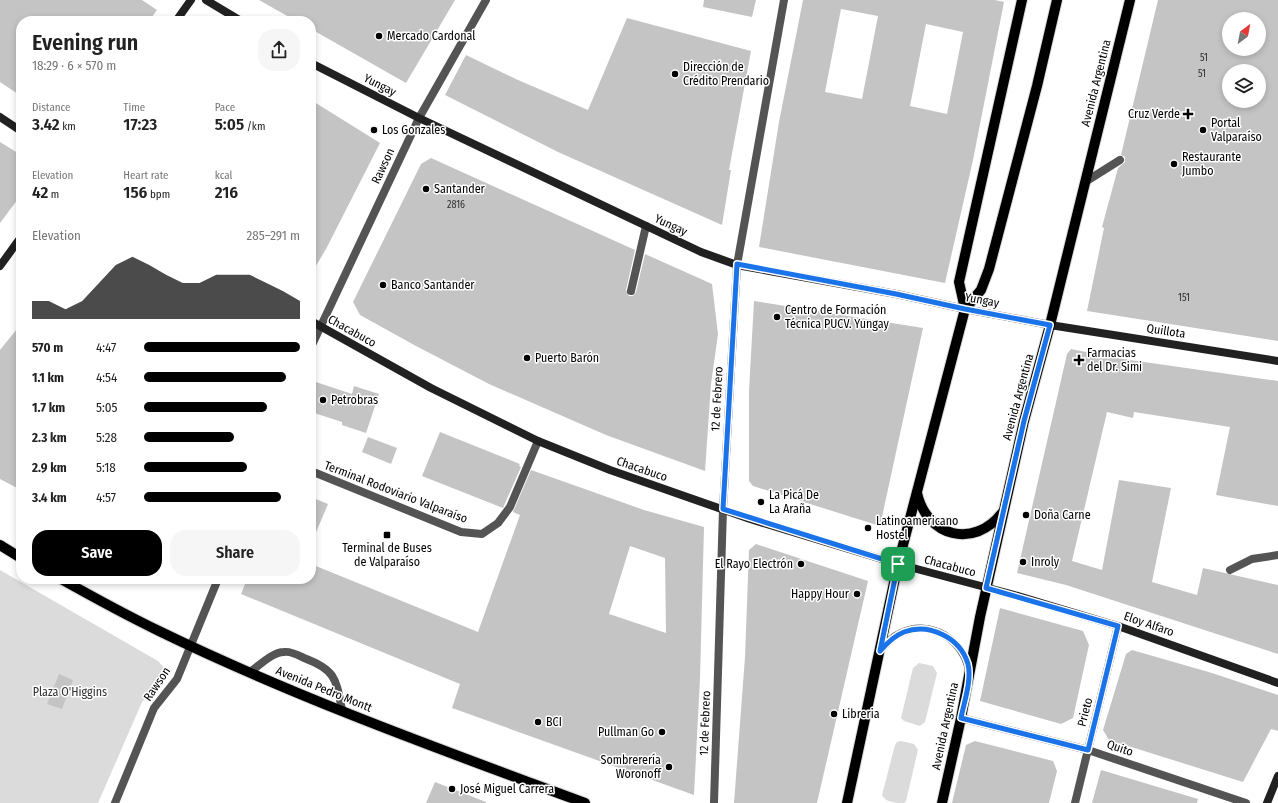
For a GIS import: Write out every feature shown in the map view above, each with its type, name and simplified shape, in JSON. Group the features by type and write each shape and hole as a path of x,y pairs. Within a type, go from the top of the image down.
{"main road":[{"path":"965,309 959,282 1022,0"},
{"path":"847,803 898,564 965,309 981,290 989,269 1035,93 1057,0"},
{"name":"Avenida Argentina","path":"942,803 961,718 986,588 1024,421 1050,325 1130,0"},
{"path":"917,493 923,512 929,520 946,531 956,534 978,532 988,528 1003,512"},
{"path":"0,545 16,555"},
{"name":"Avenida Pedro Montt","path":"70,584 160,632 250,672 428,745 585,803"}],"street":[{"path":"180,16 191,0"},
{"path":"206,0 233,16"},
{"name":"Rawson","path":"316,336 419,118 486,0"},
{"name":"12 de Febrero","path":"714,803 723,509 737,264 784,0"},
{"name":"Yungay","path":"316,65 419,118 701,252 737,264 1050,325"},
{"path":"0,117 16,128"},
{"path":"1085,182 1120,160"},
{"path":"631,291 646,226"},
{"path":"0,266 16,244"},
{"name":"Chacabuco","path":"316,324 431,388 538,441 610,470 723,509 898,564 986,588"},
{"name":"Quillota","path":"1050,325 1278,361"},
{"name":"Terminal Rodoviario Valparaíso","path":"316,473 461,532 482,534 498,523 510,508 538,441"},
{"path":"1230,570 1252,559 1278,555"},
{"name":"Rawson","path":"115,803 154,708 174,684 192,646 216,584"},
{"name":"Eloy Alfaro","path":"986,588 1118,626 1278,683"},
{"name":"Prieto","path":"1075,803 1118,626"},
{"path":"880,651 894,637 902,632 912,630 932,630 950,639 958,646 968,664 969,674"},
{"path":"250,672 272,656 283,652 292,653 320,664 330,672 337,683 342,710"},
{"name":"Quito","path":"961,718 1088,750 1246,803"},
{"path":"1267,803 1278,776"}],"green space":[{"name":"Plaza O'Higgins","path":"0,570 16,579 16,584 24,584 158,661 169,673 142,702 98,803 0,803"},
{"path":"919,663 933,666 937,673 925,722 920,726 904,721 901,718 913,668"},
{"path":"901,741 914,744 918,750 906,801 904,803 895,803 886,800 882,795 895,745 897,742"}],"building":[{"path":"0,0 142,0 157,10 153,16 16,16 16,93 0,82"},
{"name":"Mercado Cardonal","path":"259,0 455,0 406,83 316,32 316,16 287,16"},
{"path":"704,0 756,0 752,17 703,7"},
{"path":"803,0 995,0 1004,2 973,160 945,283 759,247 779,122","holes":["841,9 878,16 862,99 825,92","926,24 963,32 947,114 910,106"]},
{"name":"Portal Valparaíso","path":"1158,0 1278,0 1278,341 1087,311 1104,228 1102,227 1118,168 1125,162 1125,157 1121,155"},
{"path":"627,18 751,51 729,170 731,170 722,225 558,152 445,95 466,55 518,80 588,110"},
{"path":"316,103 380,143 316,266"},
{"path":"0,142 16,152 16,202 0,223"},
{"path":"431,158 635,250 626,290 629,296 633,296 636,292 645,254 712,284 718,334 711,384 705,471 606,435 489,384 360,315 353,302 421,164"},
{"path":"754,301 923,328 880,526 753,486 749,481 749,391"},
{"path":"16,330 16,487 0,479 0,350"},
{"path":"1071,349 1116,358 1278,381 1278,506 1216,495 1230,427 1134,412 1133,418 1107,412 1072,561 1102,570 1119,480 1171,488 1152,582 1197,595 1203,568 1278,585 1278,654 1066,585 1017,573 1067,354"},
{"path":"316,382 352,394 354,386 379,394 366,433 342,425 342,422 316,414"},
{"path":"440,432 520,464 519,466 521,467 503,508 422,476"},
{"path":"368,437 397,448 391,464 362,452"},
{"path":"531,470 644,510 704,527 700,678 694,795 452,708 460,684 241,594 245,584 316,584 316,566 478,632 520,515 513,512","holes":["630,546 665,558 666,633 609,614"]},
{"path":"316,499 328,504 316,532"},
{"path":"756,544 868,581 817,803 734,803 745,657 749,550"},
{"path":"1000,608 1083,631 1089,645 1073,718 1061,724 980,701"},
{"path":"1132,650 1212,673 1278,695 1278,731 1271,729 1243,782 1109,740 1103,730 1126,654"},
{"path":"59,674 73,680 62,709 47,704"},
{"path":"975,741 1053,761 1057,771 1049,803 952,803 966,745"},
{"path":"1101,770 1198,799 1197,803 1092,803"},
{"path":"435,782 486,802 486,803 426,803"}],"place":[{"name":"Mercado Cardonal","path":"379,36"},
{"name":"Dirección de Crédito Prendario","path":"675,74"},
{"name":"Cruz Verde","path":"1188,114"},
{"name":"Los Gonzales","path":"374,130"},
{"name":"Portal Valparaíso","path":"1203,130"},
{"name":"Restaurante Jumbo","path":"1174,164"},
{"name":"Santander","path":"426,189"},
{"name":"Banco Santander","path":"383,285"},
{"name":"Centro de Formación Técnica PUCV. Yungay","path":"777,317"},
{"name":"Puerto Barón","path":"527,358"},
{"name":"Farmacias del Dr. Simi","path":"1079,360"},
{"name":"Petrobras","path":"323,400"},
{"name":"La Picá De La Araña","path":"761,502"},
{"name":"Doña Carne","path":"1026,515"},
{"name":"Latinoamericano Hostel","path":"868,528"},
{"name":"Terminal de Buses de Valparaíso","path":"387,535"},
{"name":"Inroly","path":"1023,562"},
{"name":"El Rayo Electrón","path":"801,564"},
{"name":"Happy Hour","path":"857,594"},
{"name":"Libreria","path":"834,714"},
{"name":"BCI","path":"538,722"},
{"name":"Pullman Go","path":"662,732"},
{"name":"Sombrerería Woronoff","path":"669,767"},
{"name":"José Miguel Carrera","path":"452,789"}],"route":[{"path":"737,264 1050,325 1024,421 986,588 1118,626 1088,750 961,718 969,674 968,664 964,654 958,646 941,633 922,629 902,632 886,643 880,651 898,564 750,519 723,509 737,264"}]}
